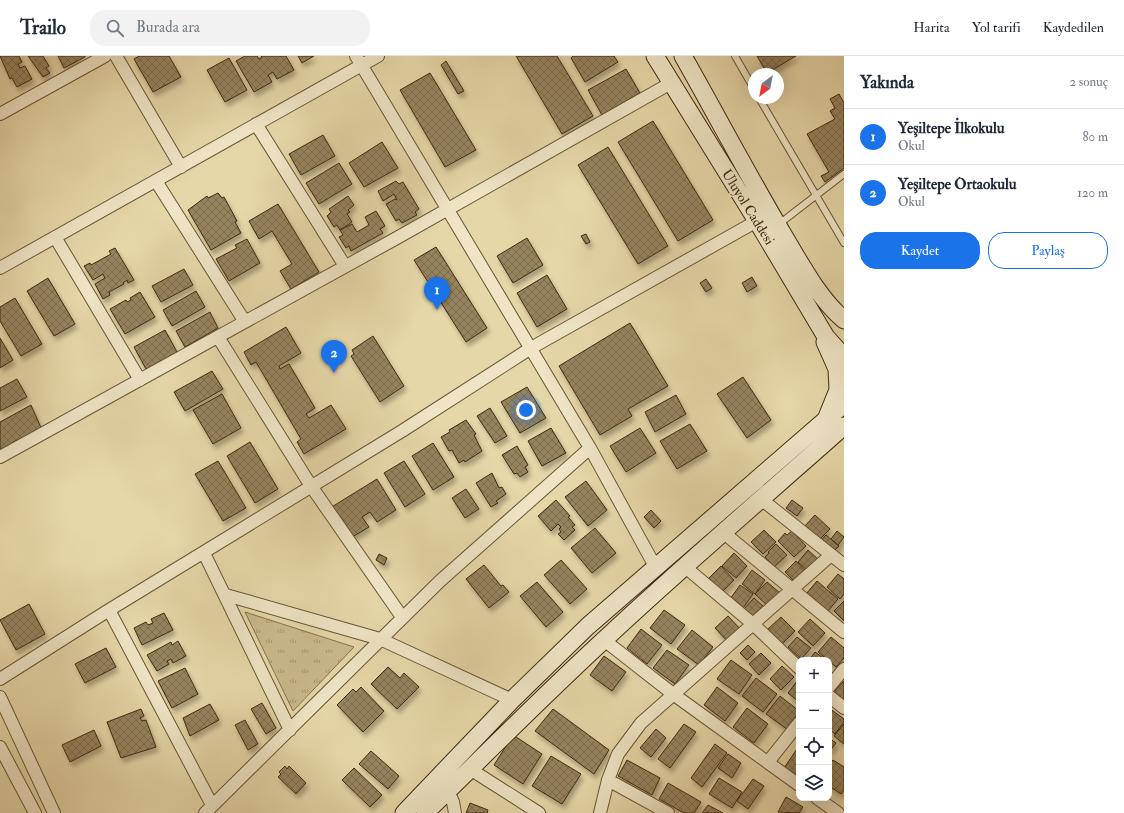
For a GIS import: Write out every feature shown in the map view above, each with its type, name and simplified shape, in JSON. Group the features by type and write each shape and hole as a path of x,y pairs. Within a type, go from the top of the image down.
{"main road":[{"name":"Uluyol Caddesi","path":"655,56 757,221 826,337 844,356"},
{"name":"Uluyol Caddesi","path":"683,56 817,291 831,308 844,320"},
{"path":"818,323 837,369 838,390 829,414 819,427"},
{"path":"404,813 512,700 588,626 844,404"},
{"path":"425,813 604,640 684,566 724,534 761,499 844,426"}],"street":[{"path":"0,114 105,56"},
{"path":"116,56 181,167"},
{"path":"2,263 55,238 181,167 256,124 358,60 378,56"},
{"path":"358,60 448,208 590,448 656,568"},
{"path":"0,457 246,322 671,83"},
{"path":"256,124 345,266"},
{"path":"156,180 246,322"},
{"path":"0,680 109,610 402,431 531,348 757,221"},
{"path":"55,238 140,380"},
{"path":"218,337 311,486 402,617"},
{"path":"109,610 208,809 440,581 590,448"},
{"path":"761,499 844,565"},
{"path":"724,534 844,632"},
{"path":"204,552 290,730"},
{"path":"600,813 608,780 618,754 641,723 831,555"},
{"path":"684,566 754,624 796,665"},
{"path":"226,595 380,639 512,700"},
{"path":"604,640 673,694 796,783"},
{"path":"832,683 844,669"},
{"path":"0,698 54,813"},
{"path":"832,698 844,708"},
{"path":"768,762 796,727"},
{"path":"0,747 35,813"},
{"path":"470,769 539,813"},
{"path":"608,780 668,813"},
{"path":"448,791 453,802 455,813"},
{"path":"821,801 838,813"}],"lane":[{"path":"735,56 748,79"},
{"path":"763,104 844,243"},
{"path":"778,225 844,174"}],"green space":[{"path":"245,612 354,647 293,711"}],"building":[{"path":"0,56 19,56 22,62 18,64 20,68 25,66 32,79 17,87 12,78 10,79"},
{"path":"28,56 43,56 49,66 46,68 50,73 43,77"},
{"path":"58,56 85,56 85,57 64,68"},
{"path":"139,56 169,56 181,77 153,92 134,59"},
{"path":"245,56 257,56 259,59 262,57 261,56 286,56 294,70 277,79 273,72 268,75 272,82 254,92 236,61"},
{"path":"298,56 314,56 302,63"},
{"path":"516,56 557,56 593,116 562,134"},
{"path":"573,56 614,56 618,62 585,82 571,58"},
{"path":"757,56 796,56 776,68 764,68"},
{"path":"229,58 247,90 225,102 207,70"},
{"path":"446,61 464,91 458,94 441,65"},
{"path":"626,69 640,93 602,115 588,90"},
{"path":"430,73 476,150 445,167 400,90"},
{"path":"839,94 844,103 844,168 825,182 821,176 829,172 807,134 835,119 830,111 835,108 830,99"},
{"path":"653,121 713,220 678,241 618,142"},
{"path":"323,135 335,156 301,175 289,154"},
{"path":"382,142 398,168 364,187 349,163"},
{"path":"608,147 668,246 638,264 578,165"},
{"path":"339,163 352,184 319,204 306,183"},
{"path":"396,181 399,184 403,182 419,209 415,212 417,215 402,223 399,219 396,221 386,204 395,199 397,200 394,194 383,201 378,191"},
{"path":"218,193 222,198 224,197 237,221 235,222 241,233 211,250 188,210 207,196 208,198"},
{"path":"348,196 354,205 348,210 350,212 347,214 352,222 340,230 337,225 334,227 327,216 331,212 329,209"},
{"path":"278,204 319,272 291,289 280,271 292,264 272,231 259,239 249,221"},
{"path":"376,211 385,226 380,229 383,233 351,251 349,246 346,248 339,237 343,235 340,230 352,224 357,232 369,225 365,217"},
{"path":"586,234 590,242 586,244 581,236"},
{"path":"527,238 543,265 513,283 497,256"},
{"path":"247,239 260,263 229,281 216,259 237,248 235,245"},
{"path":"436,247 487,328 466,342 414,260"},
{"path":"115,248 134,280 128,283 127,280 123,283 124,284 109,292 110,295 103,299 95,284 105,278 103,274 93,280 84,266 90,263 91,265 111,254 109,251"},
{"path":"184,269 193,285 161,302 152,286"},
{"path":"547,275 567,309 537,327 517,293"},
{"path":"752,277 757,286 747,292 742,283"},
{"path":"48,278 75,324 54,336 27,291"},
{"path":"706,279 712,288 706,292 700,283"},
{"path":"196,291 205,307 172,326 163,310"},
{"path":"140,292 155,317 125,334 110,309 126,300 127,302 131,300 130,298"},
{"path":"15,298 42,344 21,356 0,321 0,307"},
{"path":"210,312 218,328 185,347 176,331"},
{"path":"630,323 668,386 628,409 632,416 600,435 559,366"},
{"path":"286,327 301,353 279,366 280,369 289,364 315,408 306,414 309,418 331,405 346,429 304,454 297,442 301,439 256,362 251,365 244,352"},
{"path":"165,330 177,352 146,369 134,347"},
{"path":"373,336 404,386 380,402 351,356 354,354 352,350"},
{"path":"0,338 13,360 0,368"},
{"path":"212,371 223,389 185,411 174,392"},
{"path":"743,377 771,420 747,438 717,394"},
{"path":"17,379 27,397 0,411 0,388"},
{"path":"527,387 546,418 520,433 501,402"},
{"path":"222,394 241,428 213,444 193,410"},
{"path":"676,395 686,414 655,432 645,412"},
{"path":"31,405 42,430 13,442 15,445 2,452 0,450 0,422"},
{"path":"490,408 507,436 495,443 477,416"},
{"path":"466,420 476,434 474,435 482,451 465,462 464,460 459,463 452,450 449,451 441,437 450,432 449,430"},
{"path":"690,424 707,451 677,469 660,441"},
{"path":"551,428 566,453 542,466 528,441"},
{"path":"640,428 656,453 626,472 610,446"},
{"path":"250,442 278,489 255,503 227,456"},
{"path":"433,443 454,477 433,490 412,456"},
{"path":"517,446 528,465 525,467 528,472 520,477 517,473 514,474 502,455"},
{"path":"218,461 246,508 223,521 195,474"},
{"path":"404,461 425,494 405,507 384,473"},
{"path":"492,473 499,488 502,487 506,494 496,501 498,503 491,507 476,483"},
{"path":"377,479 396,510 377,522 370,512 362,517 369,527 349,539 330,508"},
{"path":"586,481 607,510 588,526 565,497"},
{"path":"466,489 479,509 465,518 452,498"},
{"path":"556,500 570,516 568,517 575,525 572,527 575,530 564,540 558,534 561,532 559,529 561,527 558,524 551,531 538,516"},
{"path":"792,500 803,508 797,516 786,508"},
{"path":"651,510 661,521 654,528 644,517"},
{"path":"815,515 830,529 817,542 803,528"},
{"path":"595,528 616,553 592,573 571,548"},
{"path":"764,530 776,542 763,554 751,542"},
{"path":"792,531 806,546 794,557 778,541 785,533 787,535"},
{"path":"837,531 844,537 838,545 831,539"},
{"path":"826,535 839,546 831,554 819,543"},
{"path":"776,544 787,555 774,567 765,557"},
{"path":"808,550 820,561 809,572 798,562"},
{"path":"734,553 747,566 736,578 722,566"},
{"path":"379,554 387,558 384,565 376,560"},
{"path":"561,560 587,589 570,604 544,575"},
{"path":"796,561 808,574 797,584 785,572"},
{"path":"484,565 501,586 503,585 509,592 489,608 466,579"},
{"path":"721,566 734,580 722,592 709,578"},
{"path":"752,570 765,580 755,594 742,584"},
{"path":"838,574 844,579 844,594 840,599 827,587"},
{"path":"817,581 838,599 827,612 806,594"},
{"path":"537,582 563,612 546,627 520,596"},
{"path":"767,582 780,593 768,606 755,594"},
{"path":"740,585 753,594 743,608 730,599"},
{"path":"754,598 764,607 754,618 744,609"},
{"path":"844,601 844,621 834,611"},
{"path":"29,604 45,634 16,650 0,620"},
{"path":"664,610 685,625 671,644 650,628"},
{"path":"164,613 173,630 142,645 134,628 146,622 148,625 153,623 151,619"},
{"path":"728,616 742,631 729,643 715,628"},
{"path":"781,617 795,631 782,644 768,629"},
{"path":"810,619 825,633 813,646 798,632"},
{"path":"641,629 662,645 647,664 627,648"},
{"path":"692,630 713,647 699,665 677,649"},
{"path":"797,637 811,648 803,657 799,657 788,647"},
{"path":"831,637 844,648 844,658 836,667 832,664 832,657 824,657 818,652"},
{"path":"178,641 186,656 173,663 171,659 167,661 169,664 157,671 147,655 171,642 172,645"},
{"path":"748,645 755,652 747,660 740,653"},
{"path":"106,648 116,667 85,683 75,664"},
{"path":"667,650 689,665 675,684 653,668"},
{"path":"815,652 822,657 811,657"},
{"path":"761,653 771,663 759,675 749,664"},
{"path":"604,656 626,672 612,691 590,675"},
{"path":"731,660 752,675 739,694 717,679"},
{"path":"782,666 794,677 781,690 770,679"},
{"path":"388,667 400,678 404,673 419,687 397,709 371,684"},
{"path":"185,668 198,694 172,708 158,681"},
{"path":"756,678 777,694 763,712 742,696"},
{"path":"844,681 844,704 832,694"},
{"path":"796,682 796,700 788,693"},
{"path":"361,687 384,711 363,732 337,705 353,689 356,692"},
{"path":"717,687 738,703 725,721 704,705"},
{"path":"780,696 796,709 796,719 788,730 766,714"},
{"path":"262,703 276,728 266,734 251,709"},
{"path":"210,704 219,720 190,736 183,718"},
{"path":"747,708 768,724 754,743 733,727"},
{"path":"141,709 144,716 140,718 142,721 146,720 156,747 121,758 107,722"},
{"path":"553,709 609,750 594,774 535,731"},
{"path":"832,710 844,719 844,722 835,734 832,732"},
{"path":"245,720 258,744 248,750 235,725"},
{"path":"684,724 696,732 670,768 658,759"},
{"path":"844,724 844,744 834,736"},
{"path":"656,729 666,738 651,757 640,748"},
{"path":"94,730 101,746 70,762 62,745"},
{"path":"513,735 542,754 523,784 494,765"},
{"path":"832,740 836,743 832,748"},
{"path":"715,744 727,753 702,787 691,778"},
{"path":"796,750 796,777 784,768"},
{"path":"371,751 399,776 388,789 359,764"},
{"path":"728,754 741,763 732,778 718,768"},
{"path":"551,756 581,774 562,804 532,786"},
{"path":"627,760 660,778 652,795 618,776"},
{"path":"833,760 844,767 844,790 841,794 832,788"},
{"path":"285,766 287,769 289,766 306,783 296,794 278,777 281,774 279,772"},
{"path":"354,768 382,795 370,807 342,780"},
{"path":"719,778 742,792 732,808 709,794"},
{"path":"753,779 764,786 748,809 737,801"},
{"path":"668,783 701,802 694,813 684,813 659,799"},
{"path":"786,797 803,807 799,813 778,812"},
{"path":"470,803 488,810 487,813 466,813"},
{"path":"708,805 723,813 702,813"}],"place":[{"name":"Yeşiltepe İlkokulu","path":"437,310"},
{"name":"Yeşiltepe Ortaokulu","path":"334,373"}]}
